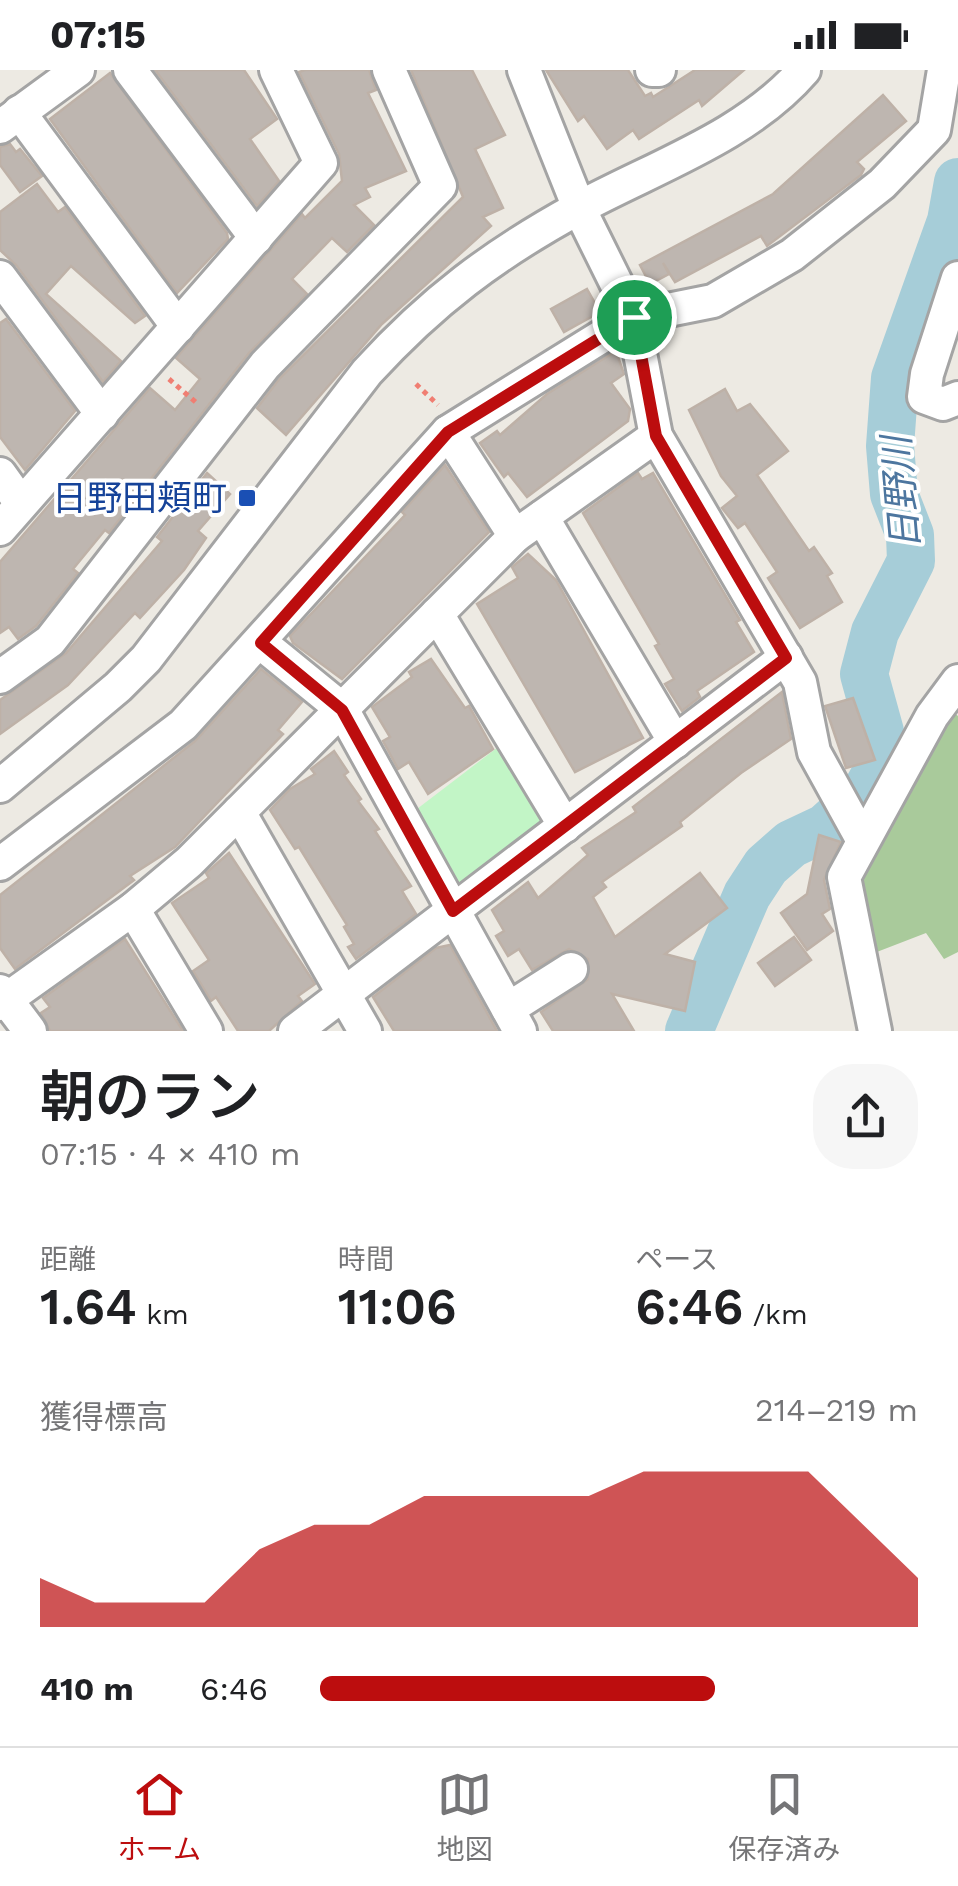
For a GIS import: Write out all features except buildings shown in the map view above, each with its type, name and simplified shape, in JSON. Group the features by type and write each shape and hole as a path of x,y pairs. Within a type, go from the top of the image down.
{"street":[{"path":"78,70 10,119 178,327"},
{"path":"130,70 256,238"},
{"path":"0,529 321,163 276,70"},
{"path":"0,677 50,641 264,365 440,186 389,70"},
{"path":"524,70 579,208 634,317 656,436 800,682 814,752 852,821"},
{"path":"0,786 105,699 146,658 367,372 402,333 479,266 579,208 720,136 773,101 804,70"},
{"path":"0,864 183,725 448,432 634,317 712,301 792,254 882,184 934,130 944,70"},
{"path":"0,276 102,414"},
{"path":"958,278 927,374 924,398 942,404 958,398"},
{"path":"448,432 528,527 675,742"},
{"path":"30,1031 2,998 134,909 239,812 528,527 656,436"},
{"path":"0,474 20,502"},
{"path":"437,614 564,826"},
{"path":"261,643 342,710 514,1020 571,969"},
{"path":"296,1031 786,658"},
{"path":"875,1031 844,877 852,821 958,681"},
{"path":"239,812 365,1031"},
{"path":"134,909 206,1031"}],"path":[{"path":"148,361 220,422"}],"green space":[{"path":"952,711 958,716 958,952 944,959 926,933 869,955 856,888"},
{"path":"502,744 541,813 539,828 464,885 453,884 413,812"}],"waterway":[{"name":"日野川","path":"689,1031 747,895 766,866 791,844 825,828 866,791 880,766 880,732 864,674 875,632 911,561 910,535 894,494 890,446 895,378 951,221 958,182"}],"place":[{"name":"日野田頬町","path":"247,498"}],"route":[{"path":"634,317 656,436 786,658 453,911 342,710 261,643 448,432 634,317"}]}
